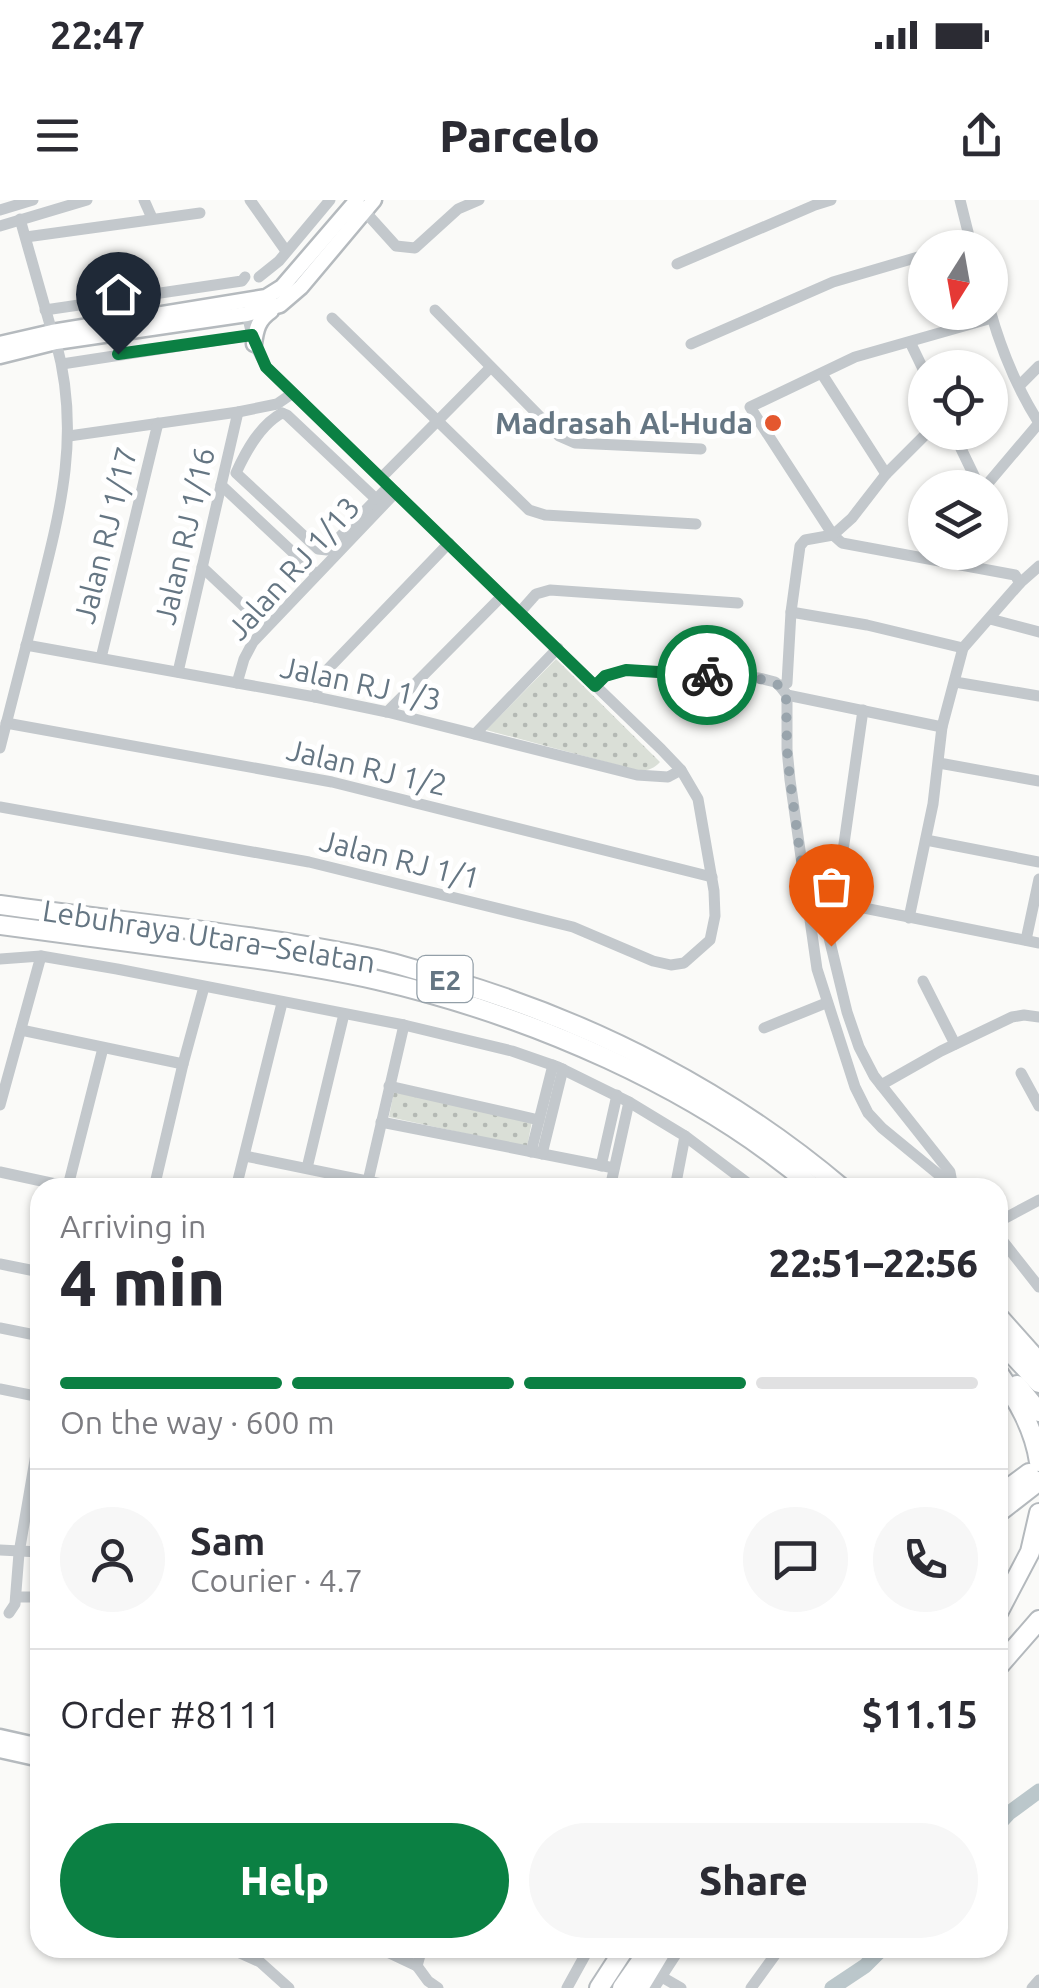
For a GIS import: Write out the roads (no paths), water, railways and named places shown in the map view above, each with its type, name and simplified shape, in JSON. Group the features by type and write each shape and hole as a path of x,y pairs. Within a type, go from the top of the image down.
{"highway":[{"name":"Lebuhraya Utara–Selatan","path":"0,905 300,944 380,960 493,993 658,1064 742,1113 830,1178"},
{"name":"Lebuhraya Utara–Selatan","path":"0,925 288,963 375,979 483,1010 540,1030 651,1080 733,1127 801,1178"},
{"path":"1008,1334 1032,1377 1030,1409 1039,1464 1008,1488"},
{"path":"1008,1350 1032,1377"},
{"path":"1008,1381 1030,1409"},
{"path":"1008,1505 1039,1481"},
{"path":"1008,1595 1030,1552 1038,1517"},
{"path":"1008,1656 1039,1620"},
{"path":"599,1988 618,1958"},
{"path":"622,1988 643,1958"},
{"path":"639,1988 656,1978"}],"main road":[{"path":"253,340 263,316 302,287 363,203"},
{"path":"246,308 282,288 363,203"},
{"path":"0,344 280,305"},
{"path":"0,356 54,337"},
{"path":"0,1737 30,1742"},
{"path":"0,1750 30,1744"}],"street":[{"path":"0,210 33,200"},
{"path":"0,226 88,200"},
{"path":"144,200 152,218"},
{"path":"250,200 286,252"},
{"path":"45,310 242,281 279,261 330,200"},
{"path":"363,203 396,246 415,248 458,210 479,200"},
{"path":"677,264 831,200"},
{"path":"960,200 968,230"},
{"path":"26,237 200,212"},
{"path":"0,748 62,497 69,436 62,364 20,219"},
{"path":"691,344 833,282 908,260"},
{"path":"246,308 253,340 266,367 681,770 698,798 712,877"},
{"path":"436,310 559,436 576,443 700,449"},
{"path":"332,318 529,510 537,514 696,524"},
{"path":"908,552 842,542 833,535 750,407 855,357 945,330"},
{"path":"996,330 1006,360 1039,423 998,470"},
{"path":"62,364 253,340"},
{"path":"910,342 914,350"},
{"path":"1020,385 1039,366"},
{"path":"293,393 230,470 322,551 389,485 438,421 490,368"},
{"path":"822,374 886,474"},
{"path":"69,436 282,408"},
{"path":"282,408 376,499"},
{"name":"Jalan RJ 1/16","path":"178,672 221,485 230,470 238,412"},
{"name":"Jalan RJ 1/17","path":"101,658 158,423"},
{"path":"910,450 833,535 806,540 800,546 787,682 783,690 790,780 809,919 826,1003 868,1114 944,1178"},
{"path":"221,485 316,574"},
{"name":"Jalan RJ 1/13","path":"238,683 253,642 316,574 389,485"},
{"path":"315,697 327,670 449,543"},
{"path":"909,918 940,763 942,726 963,648 1039,566"},
{"path":"202,567 266,627"},
{"path":"993,570 1015,575 1020,583"},
{"path":"520,612 536,594 550,590 738,603"},
{"path":"387,712 502,596"},
{"path":"791,612 963,648"},
{"path":"990,619 1039,632"},
{"name":"Jalan RJ 1/3","path":"26,645 387,712 649,778 668,777 681,770"},
{"path":"475,734 558,648"},
{"path":"595,686 605,676 626,670 758,678 774,682 783,690 942,726"},
{"path":"955,682 1039,696"},
{"path":"863,710 837,893 828,911 859,1047 874,1076 952,1178"},
{"name":"Jalan RJ 1/2","path":"6,723 332,782 712,877"},
{"path":"940,763 1039,781"},
{"name":"Jalan RJ 1/1","path":"0,807 310,862 572,927 671,965 684,963 710,940 715,916 712,877"},
{"path":"926,840 1039,862"},
{"path":"809,919 841,906 854,906 1032,941 1039,879"},
{"path":"0,1105 4,1075 41,956"},
{"path":"0,959 41,956 404,1025 512,1051 558,1067 623,1098 686,1136 733,1178"},
{"path":"924,980 955,1044"},
{"path":"156,1178 204,987"},
{"path":"239,1178 282,1003"},
{"path":"764,1028 826,1003"},
{"path":"306,1168 344,1014"},
{"path":"881,1085 1012,1018 1039,1017"},
{"path":"369,1178 404,1025"},
{"path":"21,1030 183,1064"},
{"path":"73,1178 103,1048"},
{"path":"537,1153 539,1120 558,1067"},
{"path":"537,1153 558,1067"},
{"path":"1021,1073 1039,1106"},
{"path":"389,1086 539,1120"},
{"path":"609,1178 623,1098"},
{"path":"381,1122 608,1167"},
{"path":"676,1178 686,1136"},
{"path":"245,1156 354,1178"},
{"path":"0,1172 30,1178"},
{"path":"1008,1217 1039,1200"},
{"path":"1008,1248 1039,1287"},
{"path":"0,1264 30,1270"},
{"path":"0,1328 30,1334"},
{"path":"0,1389 30,1394"},
{"path":"9,1613 16,1598 30,1489"},
{"path":"0,1550 30,1552"},
{"path":"16,1598 30,1597"},
{"path":"251,1958 288,1988"},
{"path":"400,1958 417,1966 438,1988"},
{"path":"417,1966 419,1958"},
{"path":"568,1988 584,1958"},
{"path":"672,1958 656,1978 680,1988"},
{"path":"752,1988 773,1958"},
{"path":"1032,1988 1039,1980"}],"waterway":[{"path":"1008,1814 1039,1791"},
{"path":"832,1988 873,1958"}],"place":[{"name":"Madrasah Al-Huda","path":"773,423"}]}
